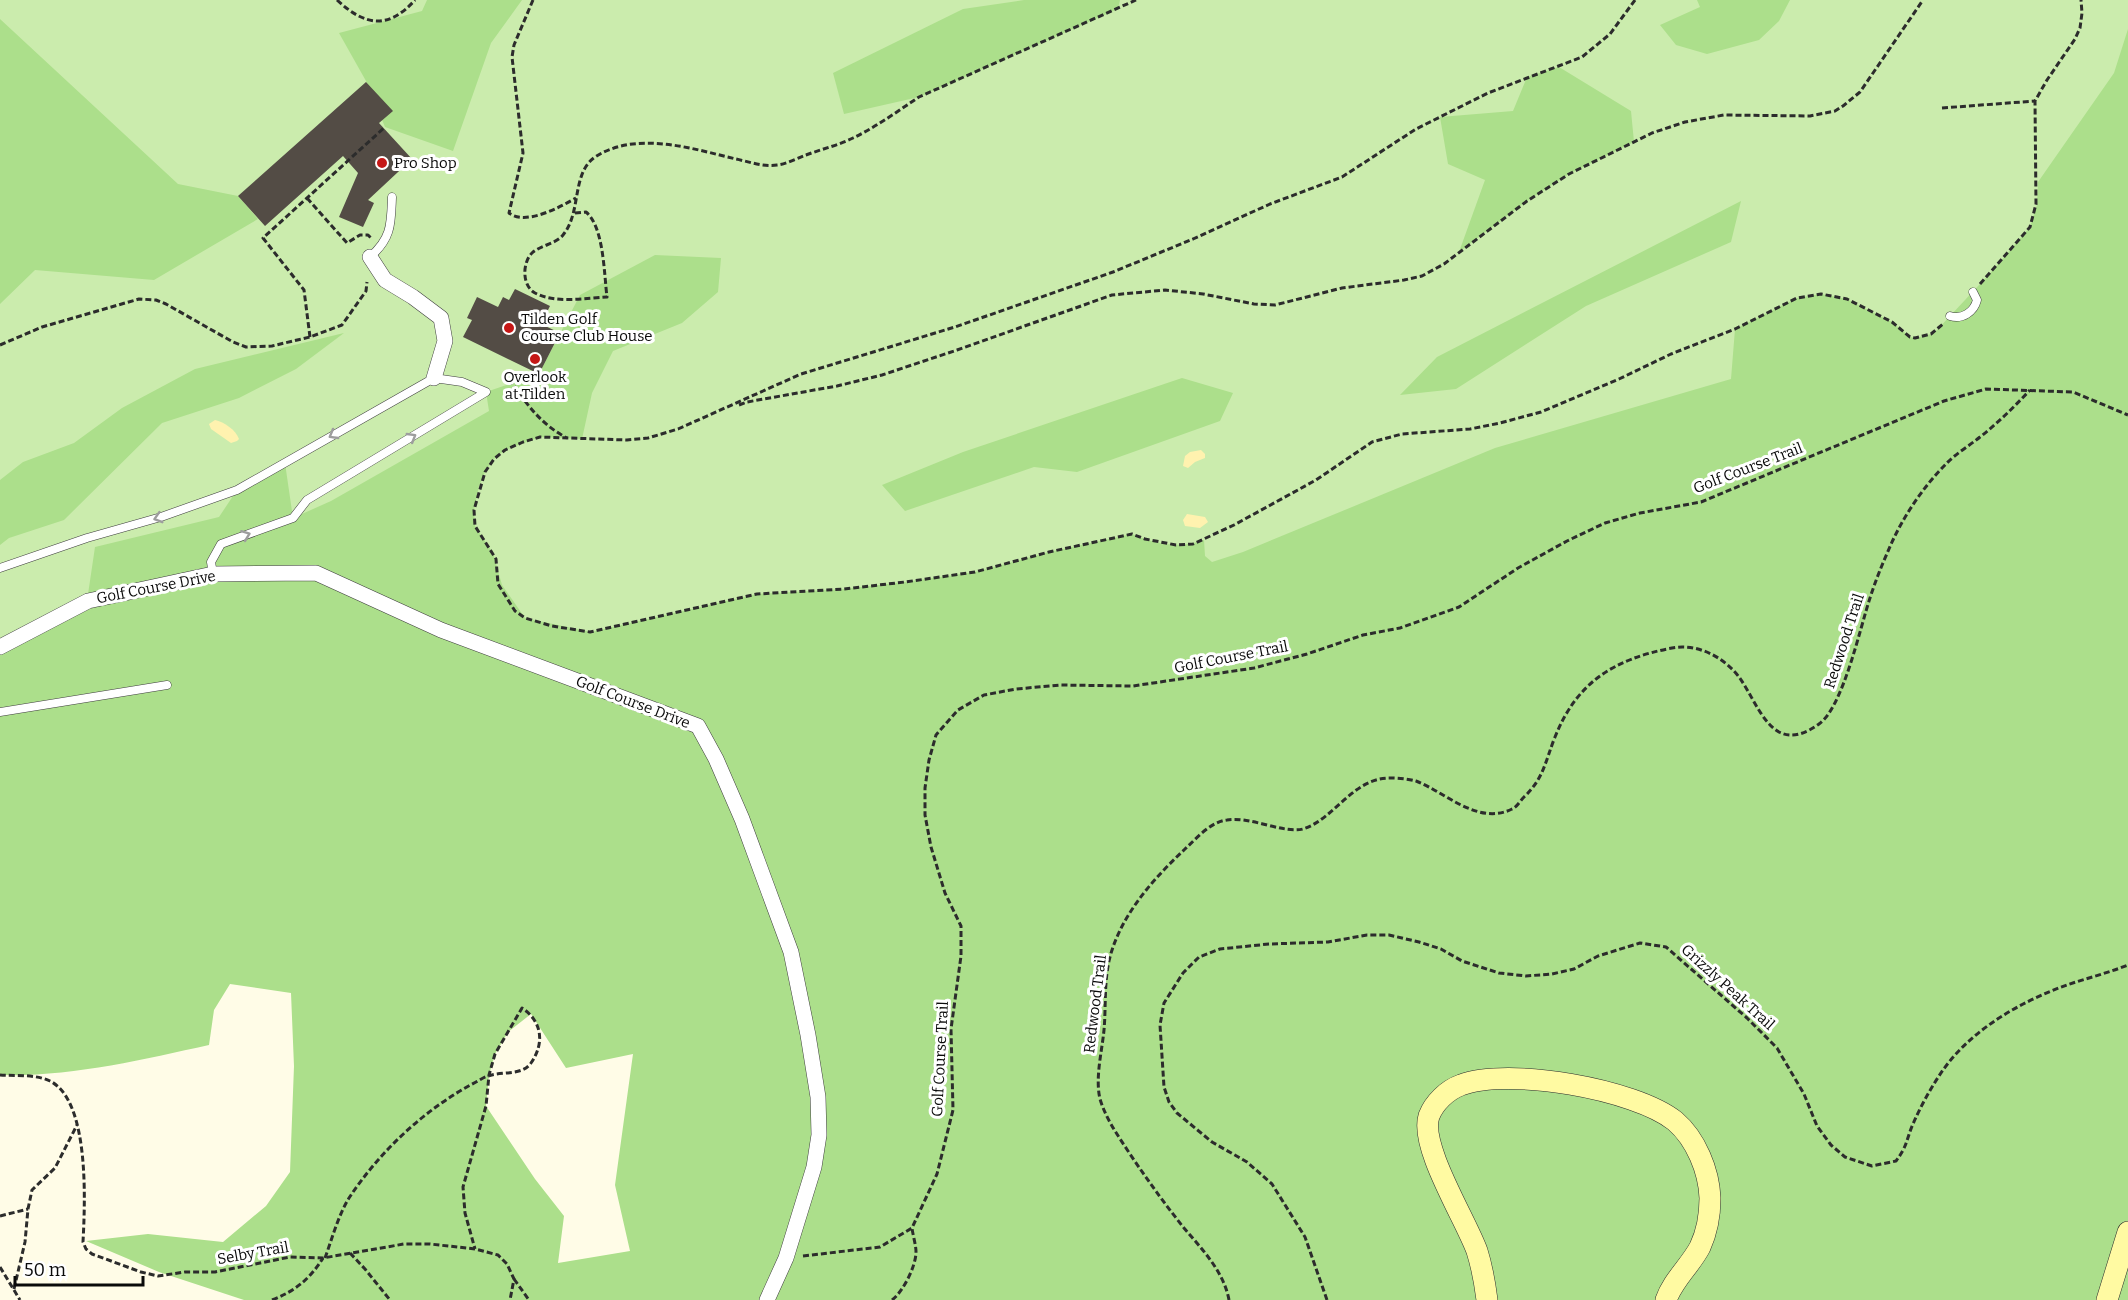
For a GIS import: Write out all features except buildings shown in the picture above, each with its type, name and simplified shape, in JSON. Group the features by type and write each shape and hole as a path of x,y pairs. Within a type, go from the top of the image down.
{"street":[{"path":"376,252 385,280 441,318 446,340 434,378"},
{"name":"Golf Course Drive","path":"0,647 87,601 213,574 316,573 441,630 698,726 716,759 742,819 790,952 808,1035 818,1096 819,1136 814,1167 786,1258 767,1300"},
{"path":"1487,1300 1476,1250 1432,1150 1427,1128 1433,1108 1448,1092 1471,1082 1500,1079 1543,1081 1627,1097 1674,1121 1691,1140 1708,1180 1710,1199 1707,1224 1699,1248 1670,1289 1666,1300"},
{"path":"2107,1300 2128,1232"}],"lane":[{"path":"376,252 391,229 392,197"},
{"path":"1950,316 1962,317 1973,309 1977,300 1973,292"},
{"path":"0,568 237,490 434,378 462,382 486,392 307,500 293,518 221,544 211,562 213,574"},
{"path":"0,712 167,685"}],"path":[{"path":"337,0 353,15 371,21 393,19 415,0"},
{"path":"533,0 514,45 512,57 523,153 509,213 520,218 536,215 558,209 577,197"},
{"path":"575,213 586,212 595,224 607,297 569,299 547,297 530,289 526,282 527,260 532,254 562,236 575,213 582,172 589,163 610,150 630,144 674,146 763,165 778,165 853,138 887,119 919,97 1136,0"},
{"path":"720,412 801,374 944,330 1113,272 1270,204 1342,177 1416,129 1488,93 1582,57 1610,34 1635,0"},
{"path":"1923,0 1860,93 1834,111 1810,116 1724,115 1685,122 1652,133 1569,174 1527,201 1444,264 1422,276 1342,288 1275,305 1254,304 1203,294 1165,290 1112,295 882,375 837,386 747,402 648,438 627,440 540,437 505,450 494,459 479,486 474,510 475,526 494,552 498,564 498,584 515,612 525,618 552,626 591,632 757,594 844,589 975,572 1049,552 1132,534 1144,539 1176,545 1193,544 1234,525 1316,480 1372,442 1402,434 1470,429 1540,412 1619,379 1671,354 1735,329 1797,298 1821,294 1848,299 1892,322 1915,338 1931,334 1950,316"},
{"path":"1973,292 2030,227 2036,204 2035,101 2075,39 2080,28 2081,0"},
{"path":"1942,108 2035,101"},
{"path":"310,337 304,290 263,238 385,127"},
{"path":"0,345 42,327 139,299 156,300 166,304 246,347 272,346 310,337 342,325 366,291 376,252 368,235 360,235 347,243 307,198"},
{"path":"508,379 533,413 552,430 569,439"},
{"name":"Golf Course Trail","path":"912,1228 937,1174 953,1110 951,1029 961,956 961,926 945,893 931,847 925,815 925,788 936,735 958,710 984,695 1016,689 1061,685 1133,686 1254,668 1307,654 1363,635 1400,628 1459,607 1518,568 1567,541 1605,524 1640,513 1701,502 1944,401 1986,389 2073,392 2128,415"},
{"name":"Redwood Trail","path":"1229,1300 1225,1285 1211,1260 1158,1196 1108,1120 1099,1093 1109,960 1125,920 1167,866 1207,828 1225,819 1293,830 1303,828 1313,824 1353,792 1368,783 1383,778 1415,781 1475,812 1491,814 1512,809 1538,784 1556,733 1573,701 1586,686 1600,675 1645,655 1677,647 1697,648 1719,658 1738,675 1770,727 1787,735 1805,732 1823,722 1837,701 1872,592 1893,539 1909,510 1947,462 1982,435 2031,389"},
{"name":"Grizzly Peak Trail","path":"1326,1300 1305,1237 1272,1184 1246,1162 1212,1142 1177,1113 1169,1102 1161,1070 1160,1025 1164,1003 1183,973 1199,957 1220,949 1269,944 1328,942 1368,935 1389,935 1441,949 1462,961 1499,973 1526,976 1574,969 1599,956 1640,943 1666,947 1747,1018 1777,1048 1804,1094 1817,1126 1831,1145 1845,1157 1872,1166 1896,1161 1906,1147 1913,1126 1942,1070 1959,1049 1982,1030 2019,1006 2065,986 2128,965"},
{"path":"272,1300 291,1292 314,1273 324,1258 348,1200 381,1157 444,1100 489,1076 512,1073 530,1065 540,1047 540,1032 531,1014 522,1008 495,1054 489,1076 486,1106 463,1187 465,1213 475,1249"},
{"name":"Selby Trail","path":"0,1075 41,1077 66,1094 84,1153 84,1242 86,1249 92,1254 158,1276 185,1272 215,1272 290,1257 324,1258 404,1244 430,1244 475,1249 498,1255 507,1264 514,1279 529,1300"},
{"path":"14,1289 25,1242 32,1191 55,1168 76,1125"},
{"path":"0,1216 28,1209"},
{"path":"786,1258 880,1247 912,1228 916,1254 909,1276 899,1295 892,1300"},
{"path":"350,1254 390,1300"},
{"path":"0,1267 20,1300"},
{"path":"510,1300 514,1279"}],"green space":[{"path":"0,0 2128,0 2128,145 1950,363 1275,558 629,700 0,647"},
{"path":"427,0 522,0 491,43 453,151 385,127 366,81 339,33 422,11"},
{"path":"1024,0 1120,0 1118,9 919,97 844,114 833,73 963,9"},
{"path":"1697,0 1790,0 1779,21 1759,40 1707,54 1676,45 1660,25 1700,7"},
{"path":"0,19 178,184 238,196 258,219 154,280 35,270 0,304"},
{"path":"2128,29 2128,1300 244,1300 159,1272 86,1241 148,1234 223,1242 266,1206 290,1172 294,1066 291,993 230,984 214,1010 209,1045 131,1062 79,1070 0,1075 0,647 87,601 95,547 219,517 237,490 285,463 293,518 331,501 489,411 486,392 539,374 580,295 655,255 721,258 718,292 682,323 613,351 592,393 582,439 540,437 505,450 494,459 479,486 474,510 475,526 493,553 502,585 525,618 591,632 757,594 844,589 975,572 1049,552 1132,534 1177,545 1204,540 1205,556 1212,562 1243,552 1495,448 1731,379 1735,329 1797,298 1821,294 1847,299 1892,322 1910,337 1931,334 1993,270 2030,227 2037,205 2038,182 2114,73","holes":["531,1014 566,1068 633,1054 615,1185 630,1251 558,1263 564,1216 535,1179 486,1106 489,1075 495,1054 508,1032"]},
{"path":"1559,67 1631,111 1634,142 1569,174 1527,201 1459,252 1485,180 1448,164 1440,117 1513,111 1527,77"},
{"path":"1741,201 1731,242 1586,306 1456,389 1400,395 1437,357"},
{"path":"344,333 296,369 239,398 162,423 64,520 9,538 0,545 0,480 23,462 74,443 122,408 195,369"},
{"path":"1182,378 1233,393 1220,421 1077,472 1034,467 905,511 882,485 963,452"}],"sand":[{"path":"215,420 229,427 239,439 231,443 211,429 209,424"},
{"path":"1201,450 1205,458 1188,468 1183,466 1185,456 1190,452"},
{"path":"1187,514 1205,517 1208,522 1200,528 1185,526 1183,520"}],"place":[{"name":"Pro Shop","path":"382,163"},
{"name":"Tilden Golf Course Club House","path":"509,328"},
{"name":"Overlook at Tilden","path":"535,359"}]}
